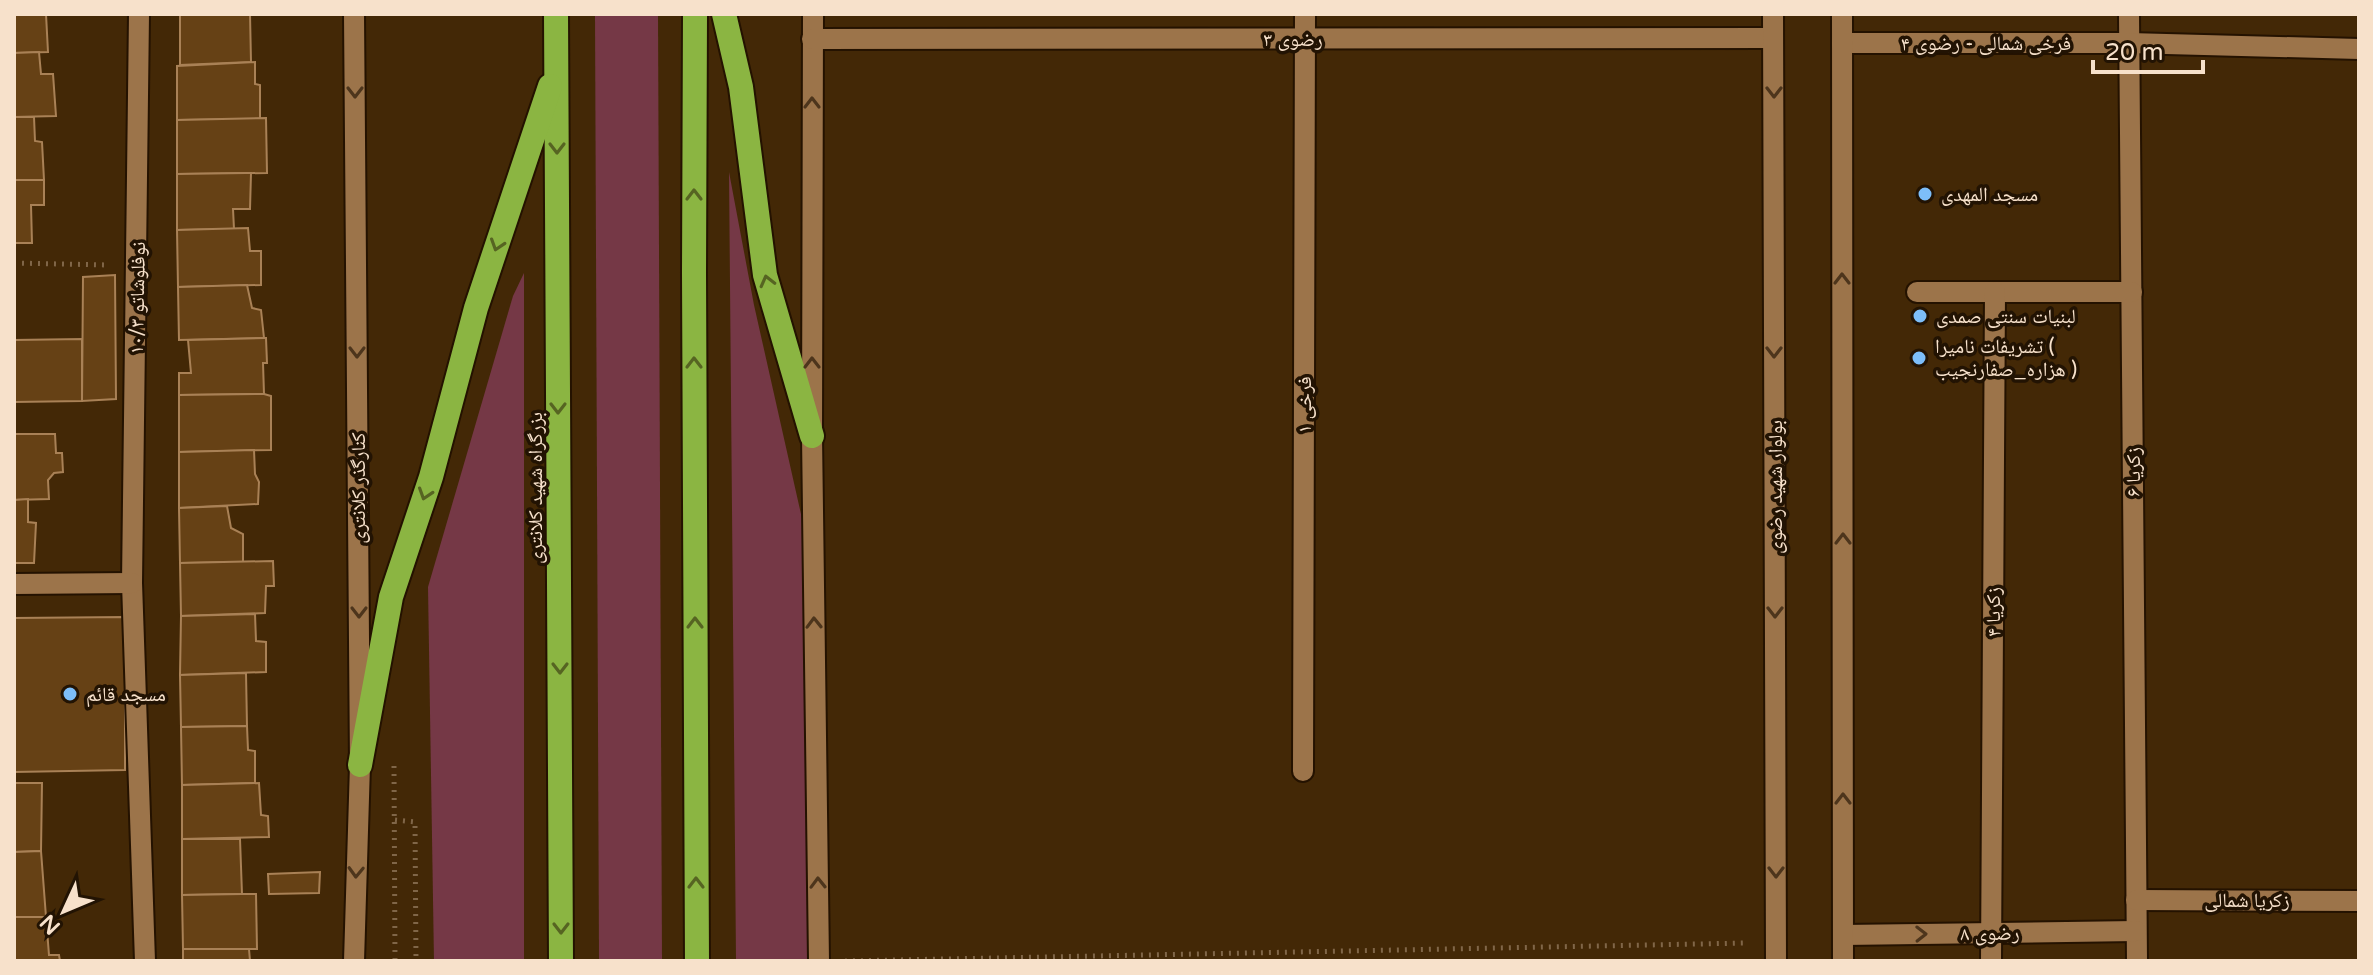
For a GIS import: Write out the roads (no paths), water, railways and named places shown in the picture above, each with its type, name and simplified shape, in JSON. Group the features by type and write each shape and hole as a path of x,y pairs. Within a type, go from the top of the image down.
{"highway":[{"name":"بزرگراه شهید کلانتری","path":"556,14 561,961"},
{"path":"695,14 697,961"},
{"path":"724,14 741,87 765,275 812,436"},
{"path":"360,765 391,597 431,477 476,308 557,64"}],"street":[{"name":"نوفلوشاتو ۱۰/۳","path":"139,14 132,583 145,961"},
{"name":"کنارگذر کلانتری","path":"354,14 360,765 354,961"},
{"path":"813,14 812,436 819,961"},
{"name":"فرخی ۱","path":"1303,771 1305,14"},
{"name":"بولوار شهید رضوی","path":"1773,14 1776,952"},
{"path":"1842,14 1843,961"},
{"name":"زکریا ۶","path":"2129,14 2137,961"},
{"name":"رضوی ۳","path":"812,39 1773,38"},
{"name":"فرخی شمالی - رضوی ۴","path":"1842,43 2129,43 2359,49"},
{"path":"1917,292 2132,292"},
{"name":"زکریا ۴","path":"1991,961 1995,292"},
{"path":"14,584 132,583"},
{"name":"زکریا شمالی","path":"2136,900 2359,901"},
{"name":"رضوی ۸","path":"1843,935 2136,931"}],"place":[{"name":"مسجد المهدی","path":"1925,194"},
{"name":"لبنیات سنتی صمدی","path":"1920,316"},
{"name":"تشریفات نامیرا ( هزاره_صفارنجیب )","path":"1919,358"},
{"name":"مسجد قائم","path":"70,694"}]}
